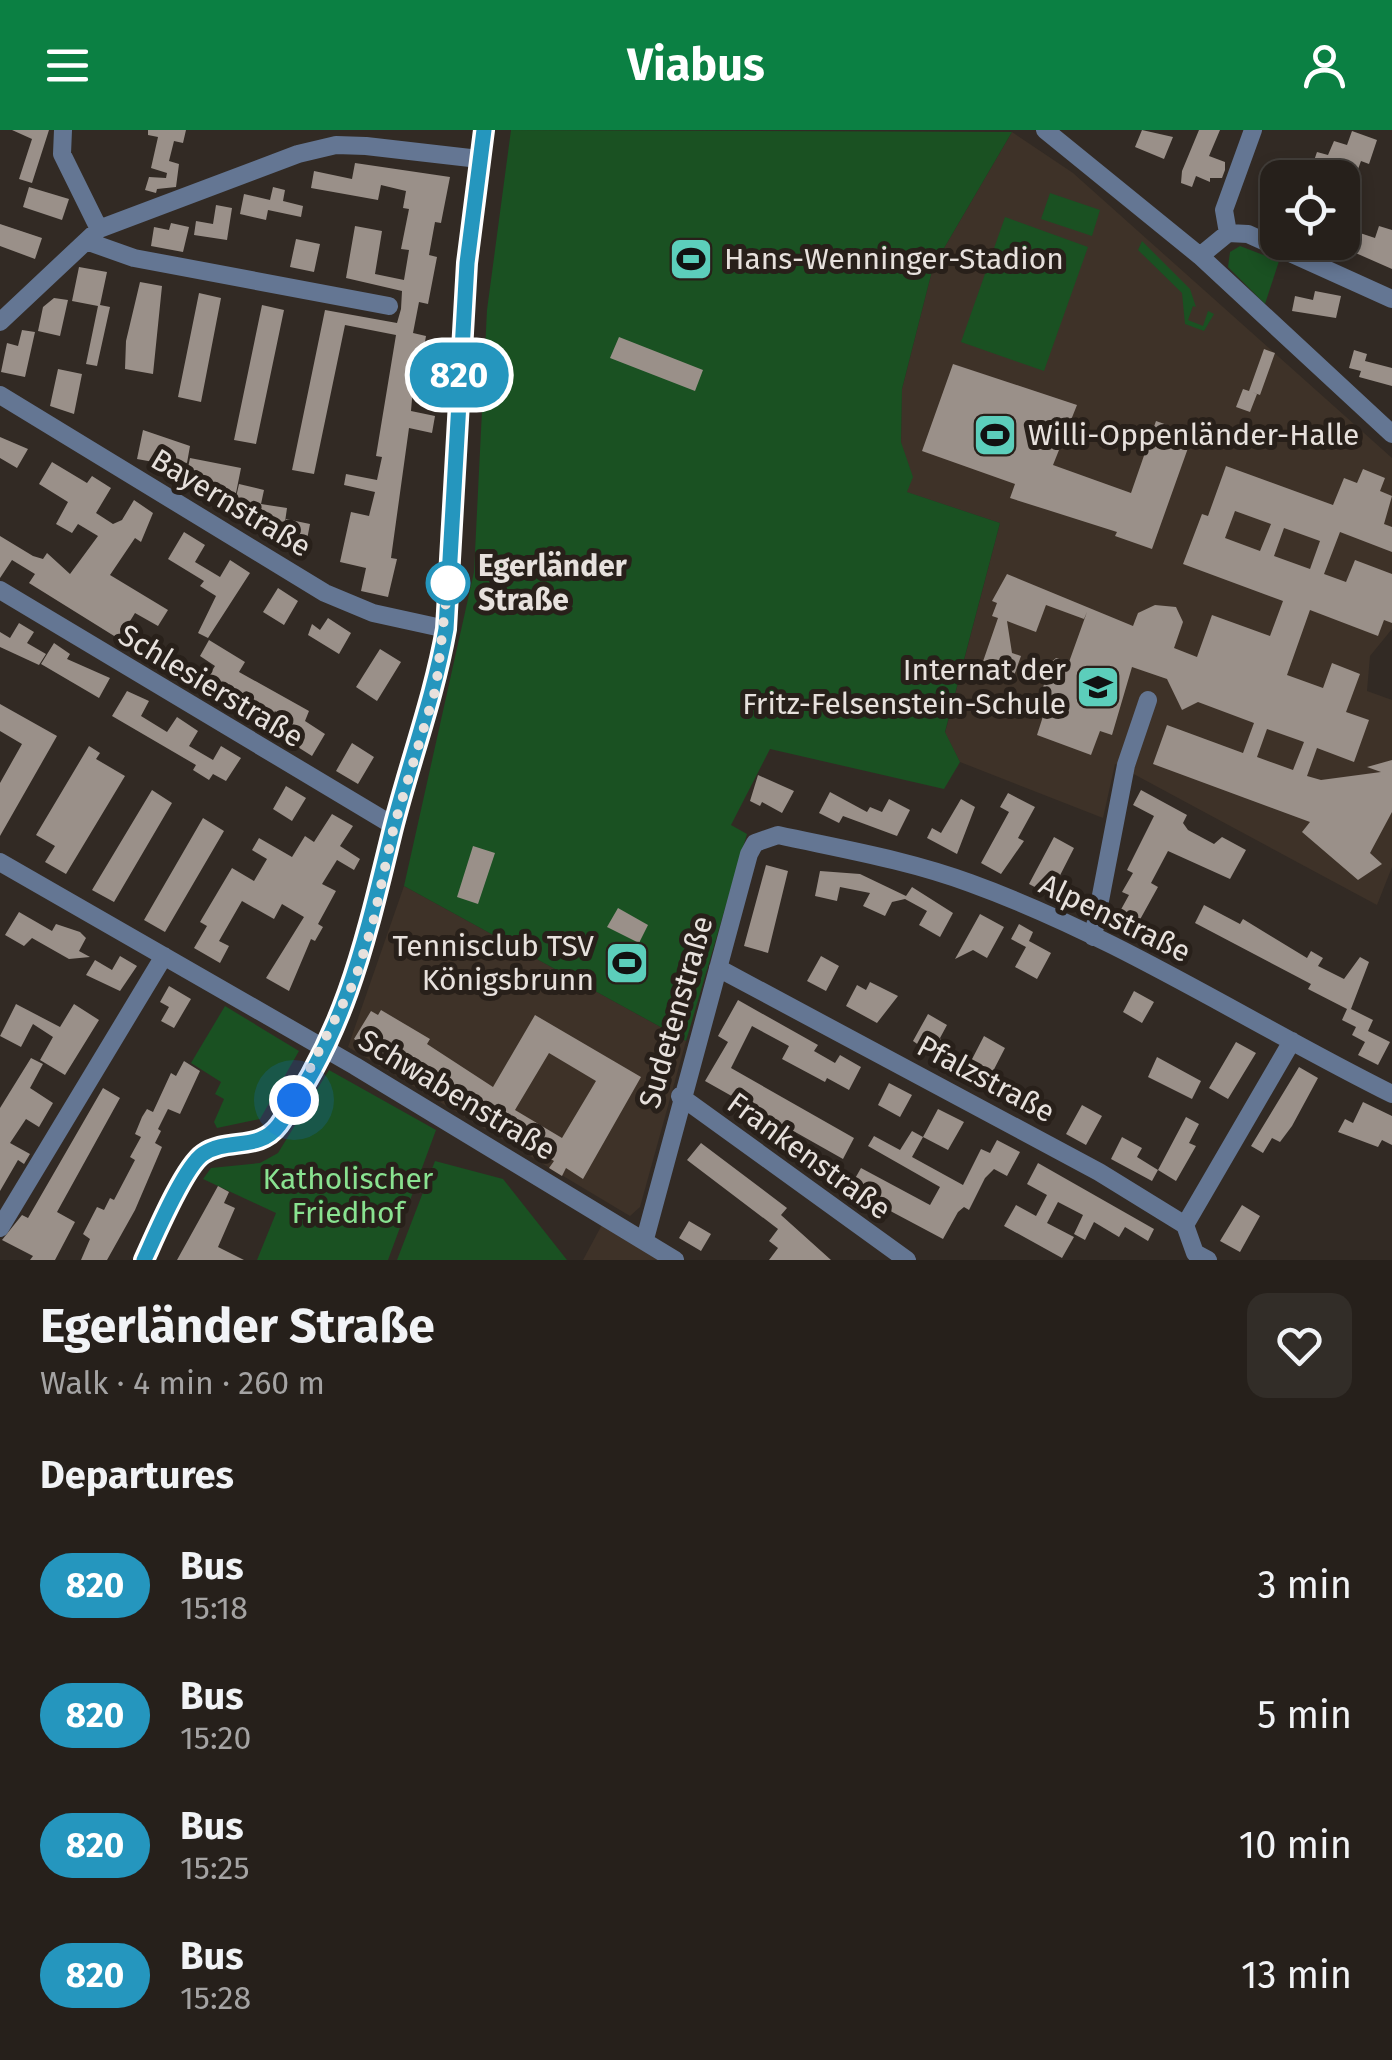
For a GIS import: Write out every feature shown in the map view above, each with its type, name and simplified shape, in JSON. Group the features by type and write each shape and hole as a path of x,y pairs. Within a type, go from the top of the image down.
{"street":[{"path":"63,130 62,154 92,235 134,258 390,306"},
{"path":"144,1260 198,1157 216,1148 252,1143 270,1135 323,1047 355,980 394,826 436,688 446,629 467,263 484,130"},
{"path":"1046,130 1200,256 1392,434"},
{"path":"1228,233 1224,210 1253,130"},
{"path":"0,322 92,235 298,154 336,146 396,148 479,159"},
{"path":"1200,256 1228,233 1248,234 1392,299"},
{"name":"Bayernstraße","path":"0,394 325,593 373,613 446,629"},
{"name":"Schlesierstraße","path":"0,590 394,826"},
{"path":"1093,937 1126,765 1148,700"},
{"name":"Sudetenstraße","path":"644,1239 680,1096 754,843 766,836 795,839"},
{"name":"Alpenstraße","path":"795,839 966,881 1093,937 1392,1094"},
{"name":"Schwabenstraße","path":"0,862 323,1047 676,1260"},
{"path":"0,1228 164,956"},
{"name":"Pfalzstraße","path":"718,968 1082,1162 1185,1225"},
{"path":"1198,1258 1185,1225 1292,1042"},
{"name":"Frankenstraße","path":"680,1096 907,1260"}],"shaded area":[{"path":"1012,132 1073,173 1392,458 1392,629 1370,656 1367,691 1392,700 1392,867 1377,905 1115,764 1103,818 960,762 945,733 1000,523 906,492 901,442 902,389 933,267"},
{"path":"404,886 686,1041 640,1207 630,1216 348,1047"},
{"path":"604,1221 663,1260 583,1260"}],"green space":[{"path":"511,130 1012,132 933,267 902,389 901,442 913,477 907,492 1000,523 945,732 960,762 944,789 770,749 731,825 747,834 686,1041 404,886 474,572 487,310"},
{"path":"1050,193 1100,210 1092,236 1041,219"},
{"path":"1005,217 1088,247 1044,371 961,342"},
{"path":"1142,241 1190,289 1196,307 1193,306 1188,320 1203,326 1208,311 1214,314 1204,331 1185,324 1182,293 1138,250"},
{"path":"1240,246 1260,254 1260,260 1279,261 1265,304 1228,267 1230,252"},
{"path":"225,1006 299,1051 260,1119 217,1128 214,1122 224,1099 215,1094 221,1082 191,1063"},
{"name":"Katholischer Friedhof","path":"329,1070 436,1130 388,1260 257,1260 276,1213 203,1179 211,1168 260,1163 278,1153"},
{"path":"435,1161 503,1179 567,1260 397,1260"}],"building":[{"path":"12,130 49,130 32,183 19,179 32,139"},
{"path":"148,130 186,130 183,143 174,141 169,161 179,164 176,187 157,189 156,193 145,190 149,177 166,178 167,173 151,168 158,137 148,135"},
{"path":"1142,130 1173,137 1164,159 1135,147"},
{"path":"1199,130 1220,130 1209,156 1225,162 1225,170 1222,178 1210,178 1210,182 1196,176 1192,187 1181,183 1182,171"},
{"path":"1352,131 1377,140 1369,164 1360,164 1360,160 1314,160 1317,152 1328,155 1334,141 1347,145"},
{"path":"355,163 450,177 441,223 435,222 429,255 437,257 428,304 419,302 413,333 426,336 423,353 416,351 411,411 435,416 432,433 409,428 391,558 397,559 388,597 361,591 366,568 340,562 351,512 369,516 375,492 344,485 346,474 377,480 382,457 376,456 396,335 345,325 314,474 292,470 325,310 397,323 401,309 402,291 346,278 355,226 382,231 375,274 404,280 409,250 401,249 409,209 403,208 406,191 381,185 378,200 311,188 314,171 352,179"},
{"path":"29,187 69,199 62,220 23,207"},
{"path":"273,187 285,190 283,201 303,206 301,217 268,210 266,220 240,214 244,194 270,200"},
{"path":"216,205 232,208 227,240 194,235 196,221 213,224"},
{"path":"171,223 189,227 183,252 151,246 154,227 169,230"},
{"path":"0,224 42,238 35,259 0,246"},
{"path":"1379,226 1392,230 1392,269 1360,255 1360,233 1375,238"},
{"path":"296,239 320,244 314,272 290,267"},
{"path":"79,267 107,272 100,305 110,307 97,366 86,364 98,306 72,301"},
{"path":"140,282 162,286 153,374 125,369 126,341"},
{"path":"1315,291 1341,296 1336,318 1292,311 1295,296 1313,300"},
{"path":"199,293 221,298 201,402 178,397"},
{"path":"54,298 68,300 60,336 38,331 43,307"},
{"path":"262,305 284,310 256,444 234,440"},
{"path":"22,330 35,332 25,377 1,372 7,343 18,346"},
{"path":"619,337 703,370 695,391 610,358"},
{"path":"1264,349 1275,353 1260,395 1252,392 1257,394 1250,412 1236,407 1243,389 1249,391"},
{"path":"1354,350 1367,354 1365,361 1392,368 1392,386 1359,377 1361,371 1349,368"},
{"name":"Willi-Oppenländer-Halle","path":"953,364 1077,405 1053,465 1131,493 1156,421 1193,434 1152,549 1115,536 1117,532 1010,498 1015,484 922,451"},
{"path":"58,369 82,374 74,414 50,406"},
{"path":"143,430 190,446 187,463 160,457 159,463 137,459"},
{"path":"0,437 28,449 17,468 0,458"},
{"path":"190,458 241,468 236,493 184,487"},
{"path":"52,462 87,483 92,476 111,488 96,513 113,524 122,520 134,500 153,513 141,542 135,538 110,575 168,610 158,626 135,613 119,639 29,583 35,574 12,560 0,578 0,536 33,556 43,559 47,553 70,574 98,536 78,524 72,533 56,524 68,502 39,484"},
{"path":"1226,466 1333,505 1344,478 1357,483 1363,469 1385,478 1380,491 1392,496 1384,524 1392,527 1392,552 1340,532 1324,574 1346,582 1355,560 1392,574 1392,623 1384,620 1378,636 1310,610 1287,675 1323,688 1332,663 1360,674 1346,712 1369,720 1354,762 1317,748 1307,776 1321,780 1381,772 1367,767 1392,760 1392,812 1370,853 1382,864 1358,880 1302,832 1310,822 1153,764 1167,725 1243,753 1254,723 1198,702 1182,710 1167,679 1132,667 1112,735 1100,731 1091,755 1037,735 1045,710 1038,708 1049,664 1056,658 1069,662 1087,612 1084,619 1046,605 1036,632 1007,621 1012,653 1021,656 1011,684 979,673 998,618 992,616 997,603 992,601 1007,574 1133,626 1138,613 1155,605 1176,607 1183,622 1174,648 1197,657 1212,615 1270,636 1283,601 1183,564 1202,514 1208,516","holes":["1235,511 1271,524 1260,551 1225,538","1284,528 1320,541 1310,569 1274,556","1267,729 1304,742 1293,770 1257,757"]},
{"path":"239,484 264,490 261,504 287,508 285,522 232,515"},
{"path":"286,519 310,524 305,550 280,545"},
{"path":"184,532 205,545 195,562 220,577 230,560 250,573 208,638 198,633 216,596 200,586 204,581 168,559"},
{"path":"278,588 298,601 284,625 263,612"},
{"path":"328,618 351,633 339,654 308,635 312,624 320,630"},
{"path":"19,623 34,632 27,643 46,654 39,665 0,647 0,632 10,638"},
{"path":"209,640 245,662 239,672 309,711 305,721 325,734 312,756 293,744 298,735 275,711 265,728 247,717 256,702 231,686 227,692 206,680 215,666 200,656"},
{"path":"54,643 70,654 67,659 110,678 99,698 41,664"},
{"path":"380,649 401,662 377,701 356,687"},
{"path":"127,691 149,701 141,716 167,732 177,717 198,731 189,746 213,760 221,746 241,758 226,781 213,774 209,780 193,770 196,765 112,716"},
{"path":"0,704 57,736 0,836 0,783 22,744 0,731"},
{"path":"352,743 374,757 358,784 336,771"},
{"path":"89,746 100,753 96,759 125,776 66,874 45,862 55,846 36,835"},
{"path":"758,775 794,791 782,813 762,802 760,806 750,801"},
{"path":"286,786 306,798 292,821 273,809"},
{"path":"152,790 172,803 114,902 92,890"},
{"path":"1141,790 1187,815 1183,823 1188,830 1214,844 1222,837 1246,850 1230,879 1168,851 1151,883 1158,887 1132,934 1113,924 1129,895 1122,892 1133,873 1127,870 1154,816 1133,805"},
{"path":"830,792 867,812 870,807 882,812 889,799 910,810 897,836 843,816 839,823 819,813"},
{"path":"1008,793 1035,807 1018,838 1024,841 1001,874 981,863 1009,812 1000,807"},
{"path":"961,799 975,807 957,854 927,838 932,828 941,833"},
{"path":"332,814 353,826 340,846 360,859 354,870 337,860 322,884 336,891 318,924 323,927 315,941 311,939 289,991 266,978 304,917 282,904 274,919 242,901 219,941 229,946 220,963 194,948 207,926 200,922 232,868 254,881 267,859 252,850 259,838 292,857 305,836 314,842"},
{"path":"203,818 224,831 165,932 144,920"},
{"path":"1054,837 1074,848 1050,895 1029,884"},
{"path":"473,846 495,853 478,904 457,897"},
{"path":"766,865 788,871 768,953 744,946"},
{"path":"820,871 860,874 906,896 912,887 953,913 940,937 919,925 927,911 905,899 892,902 885,916 863,906 870,893 840,887 837,901 815,896"},
{"path":"1204,905 1240,924 1243,919 1307,958 1311,951 1323,958 1318,966 1344,979 1360,957 1369,962 1351,1009 1373,1020 1368,1031 1390,1042 1378,1065 1358,1055 1365,1042 1352,1035 1356,1027 1342,1020 1347,1009 1308,989 1311,984 1195,923"},
{"path":"618,908 648,925 639,943 607,927"},
{"path":"19,912 52,931 56,924 80,932 86,938 79,951 90,957 69,959 32,938 24,946 5,935"},
{"path":"980,914 1004,927 987,958 973,950 955,959"},
{"path":"1019,924 1033,932 1029,941 1051,953 1037,979 1015,967 1026,947 1011,939"},
{"path":"120,956 137,966 120,991 86,975 95,960 112,970"},
{"path":"821,956 839,966 826,991 807,981"},
{"path":"870,982 898,996 877,1023 846,1006 857,985 866,990"},
{"path":"169,986 191,999 174,1028 161,1021 169,1007 160,1002"},
{"path":"1134,991 1154,1002 1142,1023 1123,1012"},
{"path":"738,1000 818,1045 814,1051 835,1063 840,1055 861,1067 849,1090 827,1078 825,1082 782,1059 789,1046 752,1026 731,1068 854,1138 843,1159 705,1081 728,1042 718,1036"},
{"path":"16,1004 60,1027 74,1004 99,1020 65,1075 40,1060 53,1037 33,1024 21,1047 0,1036"},
{"path":"381,1010 430,1039 427,1044 493,1087 535,1015 641,1077 583,1179 566,1168 562,1176 549,1168 554,1161 476,1113 480,1107 452,1089 448,1095 354,1039 371,1011 378,1015","holes":["549,1053 596,1081 562,1138 515,1110"]},
{"path":"928,1014 947,1025 940,1038 945,1050 970,1063 984,1036 1005,1048 990,1077 969,1065 963,1076 913,1041"},
{"path":"1236,1042 1256,1053 1228,1099 1209,1088"},
{"path":"1157,1057 1201,1081 1192,1099 1148,1077"},
{"path":"31,1058 43,1064 30,1088 53,1103 39,1127 26,1119 10,1143 30,1154 24,1164 18,1160 0,1191 0,1108"},
{"path":"184,1061 200,1071 180,1114 168,1109 158,1129 161,1131 155,1143 162,1147 135,1210 107,1260 81,1260 90,1239 83,1234 97,1207 104,1210 110,1198 114,1200 135,1160 130,1157 141,1137 135,1134 142,1117 147,1109 153,1112 171,1073 176,1076"},
{"path":"1299,1067 1318,1078 1292,1126 1280,1142 1272,1138 1263,1153 1251,1146"},
{"path":"889,1083 912,1095 900,1117 878,1105"},
{"path":"103,1088 120,1098 57,1212 75,1222 55,1260 30,1260 33,1256 2,1240 22,1215 28,1218"},
{"path":"1363,1102 1392,1116 1392,1145 1382,1140 1378,1147 1338,1132 1345,1119 1353,1123"},
{"path":"1082,1105 1102,1116 1086,1145 1066,1134"},
{"path":"938,1109 964,1122 948,1150 923,1137"},
{"path":"1186,1117 1199,1124 1189,1143 1196,1146 1176,1181 1158,1170"},
{"path":"912,1131 923,1137 912,1157 963,1185 981,1149 990,1153 997,1140 1020,1152 1007,1176 994,1169 985,1178 969,1210 964,1207 958,1212 943,1239 849,1189 861,1168 930,1205 940,1187 868,1146 874,1136 900,1150"},
{"path":"1122,1137 1142,1148 1137,1157 1158,1170 1152,1181 1111,1159"},
{"path":"701,1143 787,1208 781,1215 831,1260 769,1260 778,1248 769,1241 778,1229 687,1160"},
{"path":"1038,1163 1154,1229 1148,1241 1125,1227 1119,1237 1094,1222 1085,1240 1074,1234 1083,1215 1058,1202 1047,1223 1074,1237 1062,1258 1004,1226 1016,1205 1036,1216 1047,1195 1027,1184"},
{"path":"218,1186 229,1192 224,1203 235,1208 218,1247 244,1260 177,1260"},
{"path":"1242,1205 1260,1216 1240,1252 1220,1241"},
{"path":"689,1221 711,1234 701,1251 679,1238"}],"bus line":[{"name":"820","path":"144,1260 198,1157 216,1148 259,1141 278,1126 342,1011 373,923 394,826 436,688 446,629 467,263 484,130"}],"place":[{"name":"Hans-Wenninger-Stadion","path":"691,259"},
{"name":"Willi-Oppenländer-Halle","path":"995,435"},
{"name":"Egerländer Straße","path":"448,583"},
{"name":"Internat der Fritz-Felsenstein-Schule","path":"1098,687"},
{"name":"Tennisclub TSV Königsbrunn","path":"627,963"}],"route":[{"path":"294,1100 355,980 373,923 394,826 436,688 446,629 448,583"}]}
